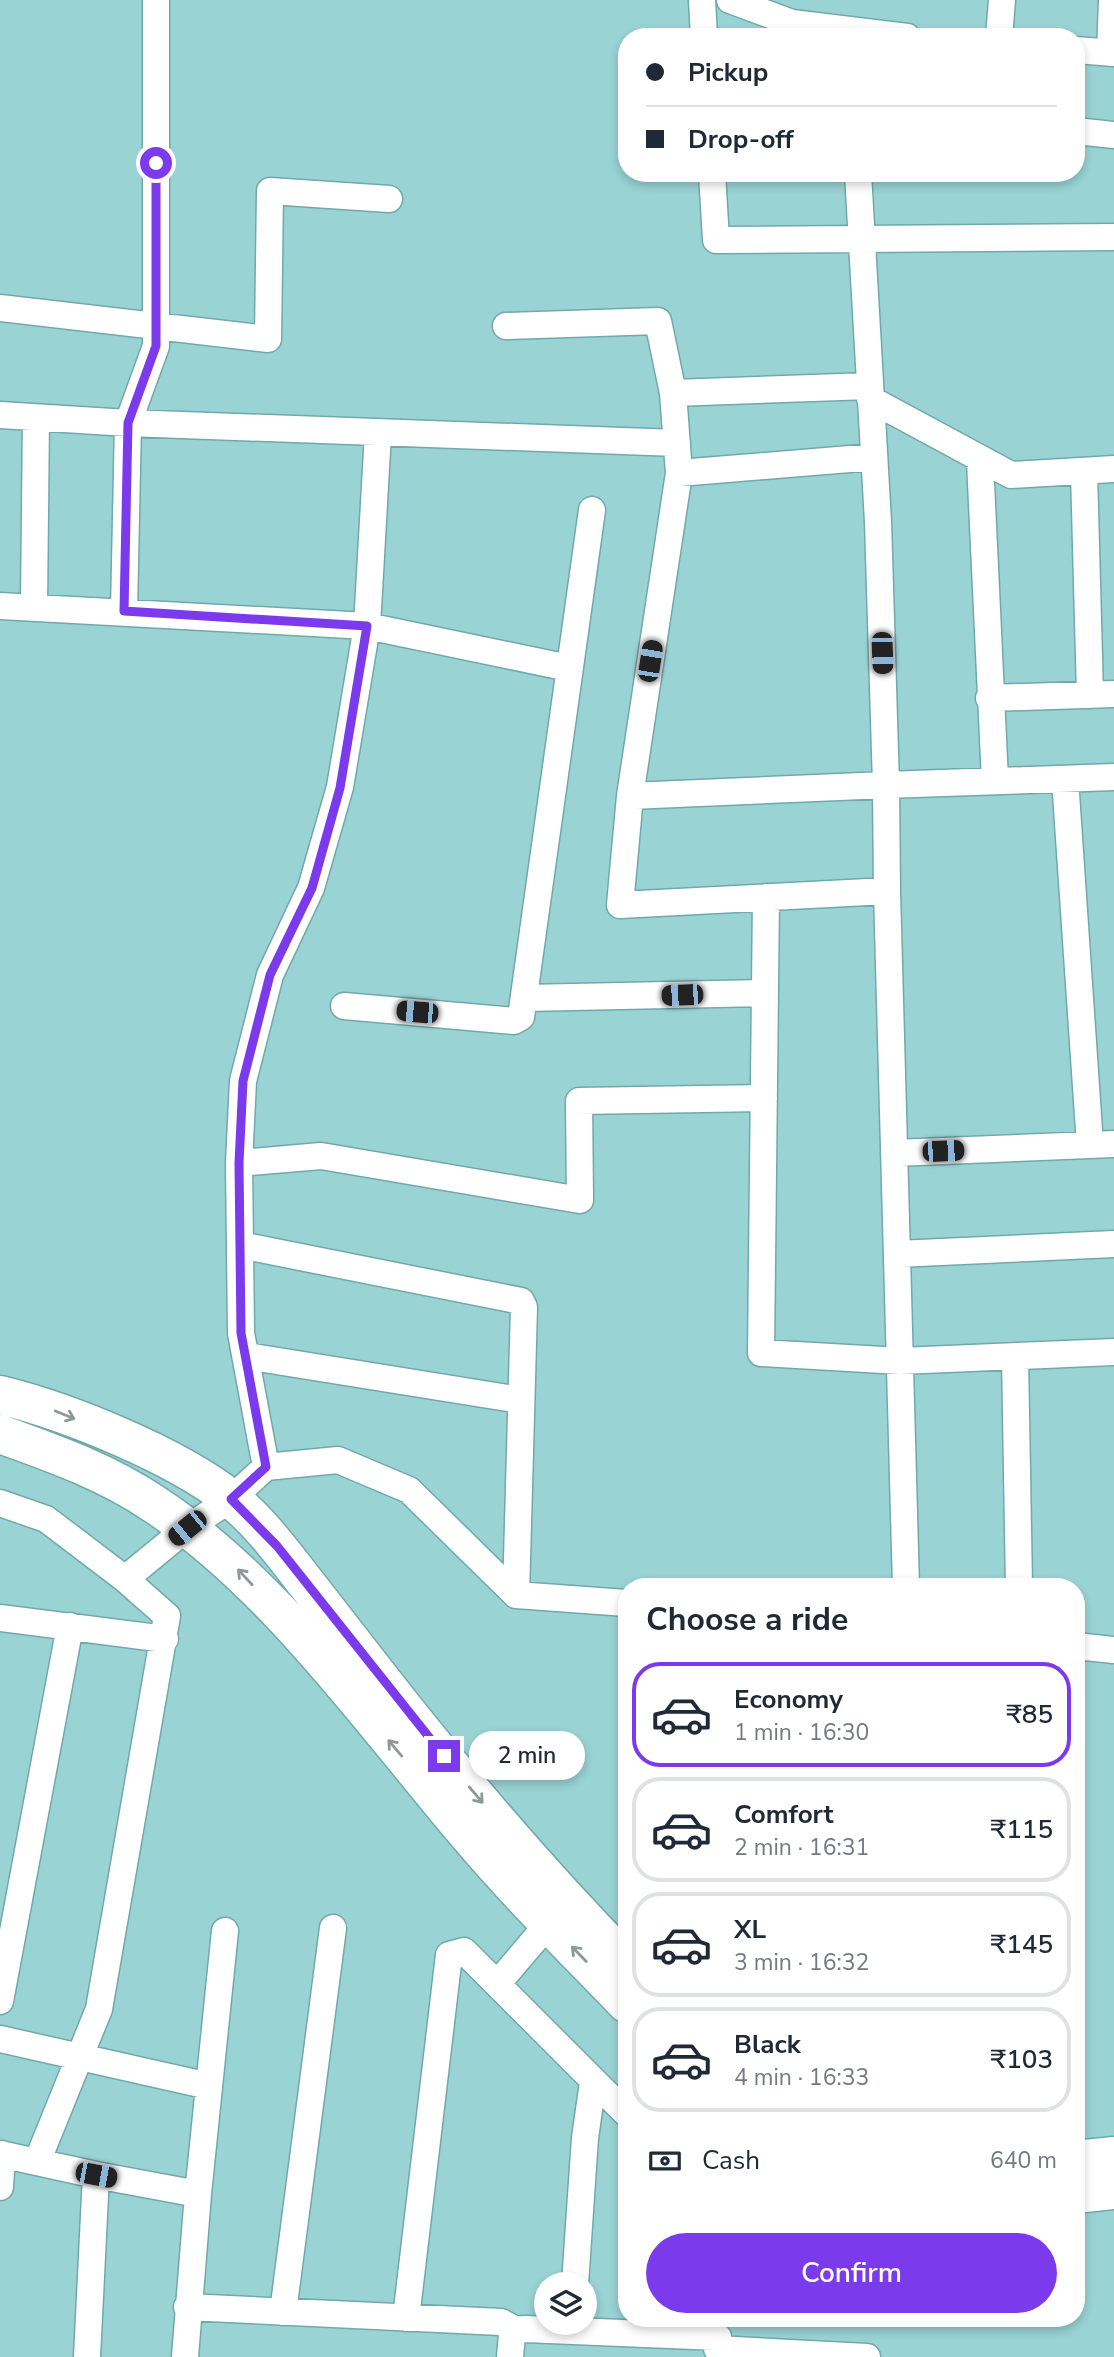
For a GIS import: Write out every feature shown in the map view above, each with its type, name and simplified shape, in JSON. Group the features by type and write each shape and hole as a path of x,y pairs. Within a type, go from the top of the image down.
{"highway":[{"path":"0,1395 57,1411 117,1437 178,1467 231,1499 277,1546 412,1718 540,1870 618,1953"},
{"path":"0,1434 99,1472 154,1503 235,1566 326,1665 473,1840 618,1995"},
{"path":"1085,2159 1114,2156"},
{"path":"1085,2193 1114,2190"}],"street":[{"path":"124,611 128,423 156,346 156,0"},
{"path":"702,0 704,28"},
{"path":"730,0 793,28"},
{"path":"1000,28 1002,0"},
{"path":"1085,51 1112,53 1112,0"},
{"path":"1085,132 1114,135"},
{"path":"713,182 716,240 1114,237"},
{"path":"858,182 874,457 886,785 906,1578"},
{"path":"0,308 268,339 270,191 389,199"},
{"path":"506,326 657,321 673,393 679,473 630,796 621,905 887,891"},
{"path":"673,393 870,393 980,461 1010,475 1114,469"},
{"path":"0,415 128,423 677,443"},
{"path":"34,605 36,418"},
{"path":"266,1467 241,1333 239,1163 243,1081 270,975 312,888 340,788 367,626 378,433"},
{"path":"679,473 874,457"},
{"path":"980,461 989,698 995,781"},
{"path":"989,698 1102,694 1084,471"},
{"path":"344,1006 514,1021 521,1017 592,510"},
{"path":"0,606 34,605 367,626 569,668"},
{"path":"630,796 1114,777"},
{"path":"894,1153 1102,1145 1065,779"},
{"path":"766,897 761,1353 900,1361 1114,1352"},
{"path":"525,998 765,993"},
{"path":"239,1163 321,1156 580,1200 579,1101 764,1098"},
{"path":"897,1254 1114,1244"},
{"path":"240,1245 515,1298 524,1307 516,1595"},
{"path":"246,1356 520,1400"},
{"path":"1016,1356 1019,1578"},
{"path":"125,1579 187,1528 231,1499 266,1467 338,1460 409,1490 516,1595 618,1602"},
{"path":"0,1503 46,1519 125,1579 167,1616 99,2009 37,2162"},
{"path":"0,1618 165,1639"},
{"path":"0,2001 71,1626"},
{"path":"1085,1647 1114,1650"},
{"path":"496,1984 549,1923"},
{"path":"283,2312 333,1928"},
{"path":"185,2357 187,2307 225,1931"},
{"path":"406,2318 449,1955 464,1951 618,2105"},
{"path":"0,2039 209,2086"},
{"path":"576,2272 585,2138 593,2082"},
{"path":"0,2187 1,2154 198,2194"},
{"path":"87,2357 96,2175"},
{"path":"187,2307 502,2322 516,2330 583,2336 718,2341 867,2357"},
{"path":"510,2357 512,2335 516,2330"}],"route":[{"path":"156,163 156,346 128,423 124,611 367,626 340,788 312,888 270,975 243,1081 239,1163 241,1333 266,1467 231,1499 277,1546 444,1756"}]}
